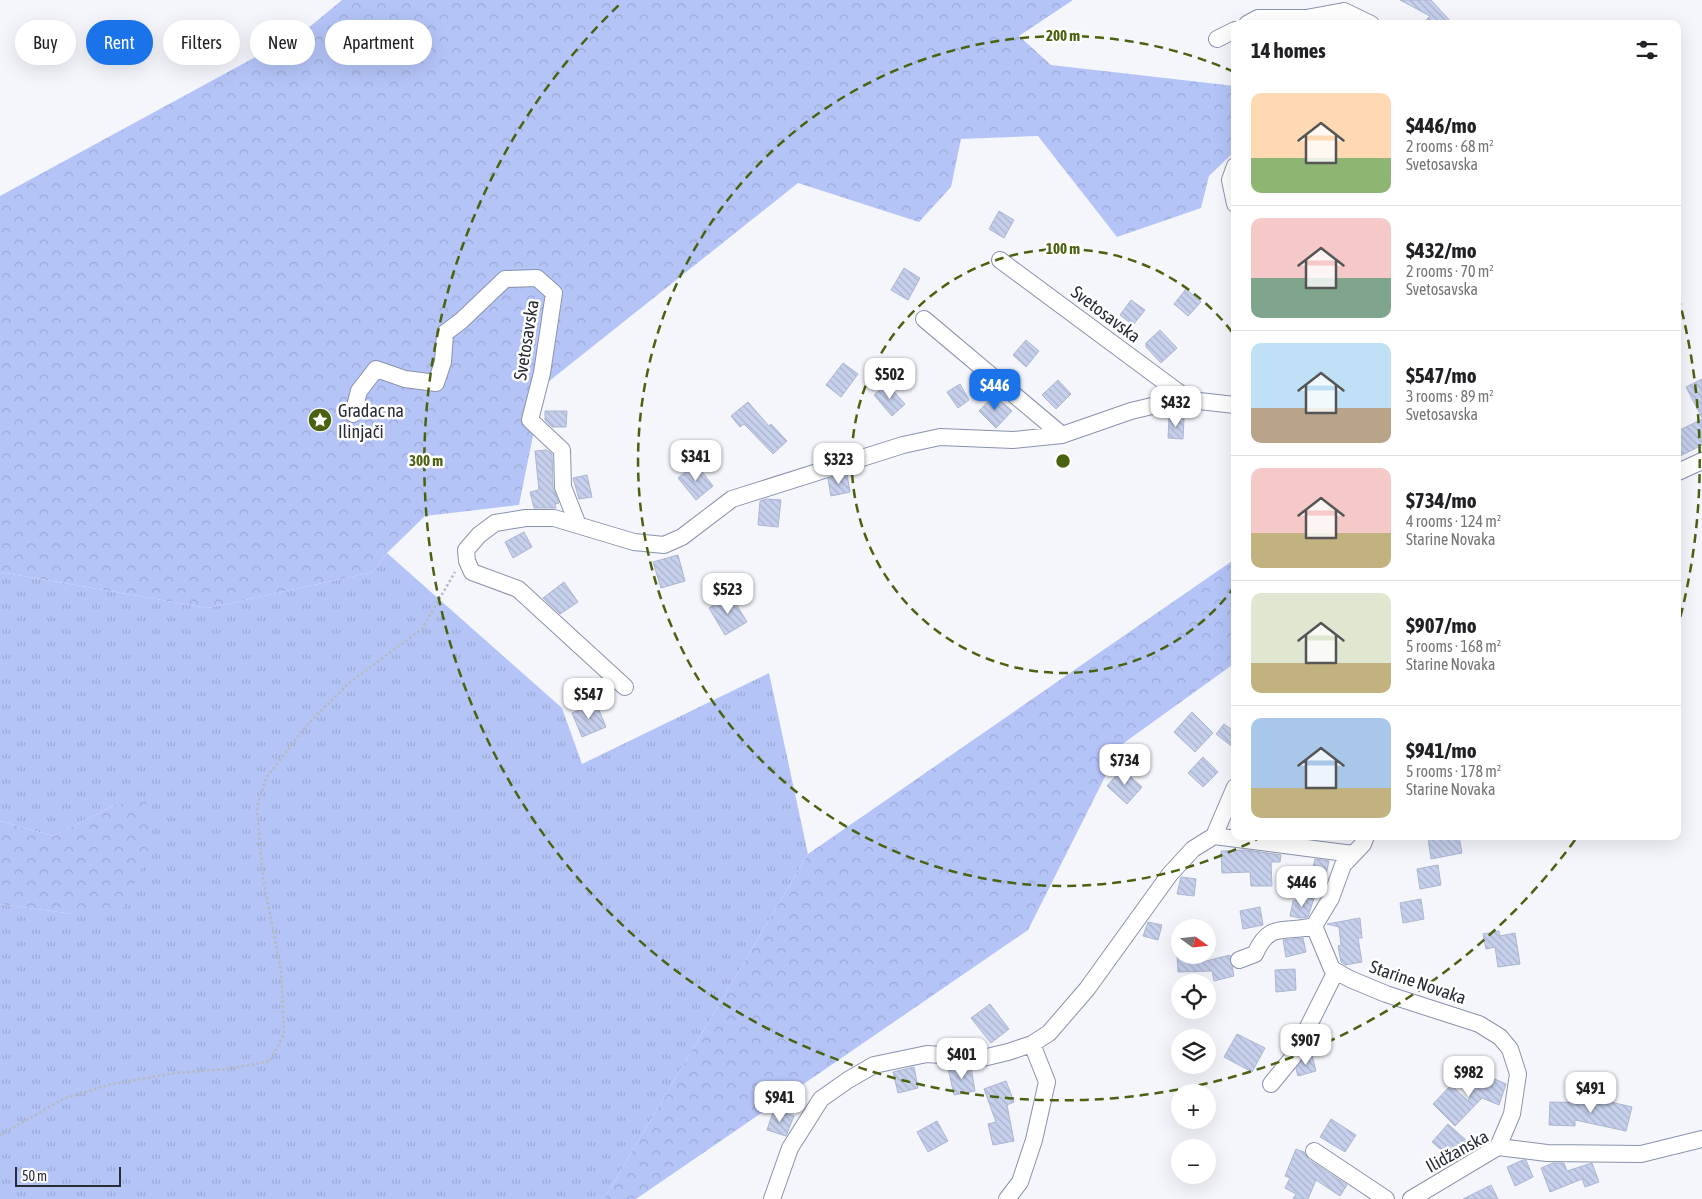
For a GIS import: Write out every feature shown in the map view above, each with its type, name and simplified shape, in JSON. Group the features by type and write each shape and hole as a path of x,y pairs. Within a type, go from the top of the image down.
{"street":[{"path":"1254,20 1258,18 1339,17 1353,20"},
{"path":"1217,39 1231,32"},
{"name":"Svetosavska","path":"1000,260 1189,400"},
{"name":"Svetosavska","path":"353,414 359,391 376,369 405,378 436,383 443,362 445,333 461,321 505,279 537,278 554,293 542,373 530,420 562,450 563,487 578,525"},
{"path":"924,318 1062,435"},
{"path":"625,687 518,589 472,572 467,562 466,550 479,535 496,523 526,518 554,518 634,542 664,545 682,537 732,499 903,445 940,437 1013,440 1062,435 1131,411 1181,400 1231,405"},
{"path":"1681,471 1702,461"},
{"path":"772,1199 790,1148 821,1099 848,1080 874,1065 927,1054 983,1058 1032,1044 1049,1033 1087,989 1170,874 1193,850 1214,836 1231,796"},
{"path":"1214,836 1231,838"},
{"path":"1245,840 1353,854"},
{"path":"1314,926 1331,898 1343,865 1364,840"},
{"path":"1239,960 1255,954 1262,939 1272,933 1283,929 1314,926"},
{"path":"1271,1084 1293,1057 1336,971 1332,969 1314,926"},
{"name":"Starine Novaka","path":"1336,971 1386,994 1480,1024 1500,1037 1510,1049 1518,1074 1512,1114 1498,1147"},
{"path":"1007,1199 1020,1182 1034,1140 1047,1082 1032,1044"},
{"name":"Ilidžanska","path":"1411,1199 1498,1147 1547,1153 1641,1154 1702,1139"},
{"path":"1314,1151 1386,1199"}],"path":[{"path":"0,1135 63,1099 108,1085 174,1073 228,1070 270,1061 284,1034 280,971 263,878 257,807 266,778 306,726 349,683 422,629 466,550"}],"green space":[{"path":"342,0 1073,0 1019,36 1051,65 1231,86 1231,155 1209,176 1201,208 1117,237 1038,136 961,139 951,187 919,222 798,183 543,386 519,505 425,516 387,553 373,572 208,608 0,572 0,196 250,60 250,65 315,65 315,22"},
{"path":"387,553 562,708 582,764 769,673 808,854 604,1199 0,1199 0,904 73,914 115,805 53,836 0,821 0,572 208,608 373,572"},
{"path":"1231,562 1231,666 1121,745 1028,930 636,1199 604,1199 808,854"},
{"path":"146,799 152,845 123,908 73,914 0,904 0,821 53,836 115,805"}],"building":[{"path":"1400,0 1431,0 1449,20 1426,20 1430,16"},
{"path":"999,211 1014,220 1004,238 989,229"},
{"path":"904,268 920,278 908,300 891,290"},
{"path":"1186,289 1201,302 1188,316 1174,304"},
{"path":"1131,300 1145,310 1133,325 1120,315"},
{"path":"1160,330 1177,348 1161,363 1146,347 1146,343"},
{"path":"1026,340 1039,351 1026,367 1013,355"},
{"path":"843,363 858,374 841,397 826,385"},
{"path":"1702,379 1702,418 1686,387"},
{"path":"1058,380 1071,394 1056,409 1042,395"},
{"path":"887,384 905,404 892,416 874,395"},
{"path":"960,384 969,400 958,408 947,392"},
{"path":"994,395 1012,411 996,428 979,411"},
{"path":"748,402 769,426 771,424 787,441 773,454 744,424 740,427 731,416"},
{"path":"545,411 567,411 566,427 552,427 545,420"},
{"path":"1169,418 1184,419 1183,439 1168,438"},
{"path":"1702,419 1702,445 1681,456 1681,430"},
{"path":"547,450 552,454 553,488 559,503 555,504 556,508 534,508 530,492 539,490 535,451"},
{"path":"696,464 713,486 696,500 678,478"},
{"path":"847,474 850,492 831,496 828,479"},
{"path":"587,475 592,497 579,499 573,478"},
{"path":"766,499 781,500 778,527 758,525 760,501"},
{"path":"524,532 532,547 513,558 505,542"},
{"path":"678,555 685,581 661,588 653,562"},
{"path":"564,582 578,602 560,614 543,598"},
{"path":"730,594 747,622 725,635 709,608"},
{"path":"596,703 606,727 582,737 572,713"},
{"path":"1192,712 1213,733 1195,752 1174,732"},
{"path":"1224,724 1231,729 1231,746 1216,734"},
{"path":"1203,757 1218,772 1203,787 1188,773"},
{"path":"1122,769 1142,787 1127,804 1107,786"},
{"path":"1428,840 1460,840 1462,853 1431,859"},
{"path":"1246,850 1281,855 1280,862 1271,862 1272,886 1251,886 1250,872 1222,873 1221,851"},
{"path":"1315,859 1329,861 1326,875 1312,872"},
{"path":"1438,865 1441,885 1420,889 1417,869"},
{"path":"1181,877 1196,879 1194,896 1177,894"},
{"path":"1314,898 1308,917 1290,916 1293,901"},
{"path":"1421,899 1424,919 1403,923 1400,903"},
{"path":"1260,907 1263,925 1243,929 1240,911"},
{"path":"1360,918 1362,938 1358,938 1362,962 1345,965 1341,962 1338,946 1341,945 1339,927 1327,924"},
{"path":"1148,922 1162,925 1158,940 1143,936"},
{"path":"1499,931 1500,936 1515,933 1520,964 1498,967 1495,947 1486,949 1483,934"},
{"path":"1303,938 1306,952 1286,957 1283,940"},
{"path":"1230,955 1234,976 1216,980 1216,974 1213,974 1212,971 1178,972 1178,964 1216,964 1216,958"},
{"path":"1295,969 1296,990 1276,992 1275,970"},
{"path":"990,1004 1009,1029 991,1043 971,1018"},
{"path":"1237,1034 1265,1048 1252,1072 1224,1057"},
{"path":"1312,1055 1316,1071 1298,1076 1296,1069 1304,1057"},
{"path":"957,1066 971,1067 975,1091 954,1095 948,1068"},
{"path":"914,1067 918,1088 898,1093 893,1072"},
{"path":"1479,1072 1506,1084 1499,1105 1482,1098 1455,1126 1433,1104 1451,1085 1468,1101"},
{"path":"1006,1081 1014,1102 1007,1105 1014,1141 993,1145 988,1124 996,1122 984,1089"},
{"path":"1594,1098 1632,1107 1626,1131 1575,1120 1575,1126 1549,1125 1550,1102 1593,1103"},
{"path":"774,1109 794,1116 786,1136 767,1130"},
{"path":"1331,1119 1356,1135 1345,1152 1320,1137"},
{"path":"937,1121 948,1141 928,1152 917,1132"},
{"path":"1448,1124 1467,1141 1452,1159 1432,1142"},
{"path":"1296,1149 1304,1152 1308,1159 1347,1185 1340,1196 1316,1180 1308,1199 1293,1199 1296,1194 1285,1188 1290,1178 1285,1176"},
{"path":"1526,1160 1533,1177 1515,1186 1507,1167"},
{"path":"1553,1163 1564,1163 1567,1171 1592,1163 1599,1182 1585,1187 1582,1179 1550,1192 1541,1168"},
{"path":"1491,1185 1498,1199 1463,1199"}],"place":[{"name":"Gradac na Ilinjači","path":"320,420"}]}
